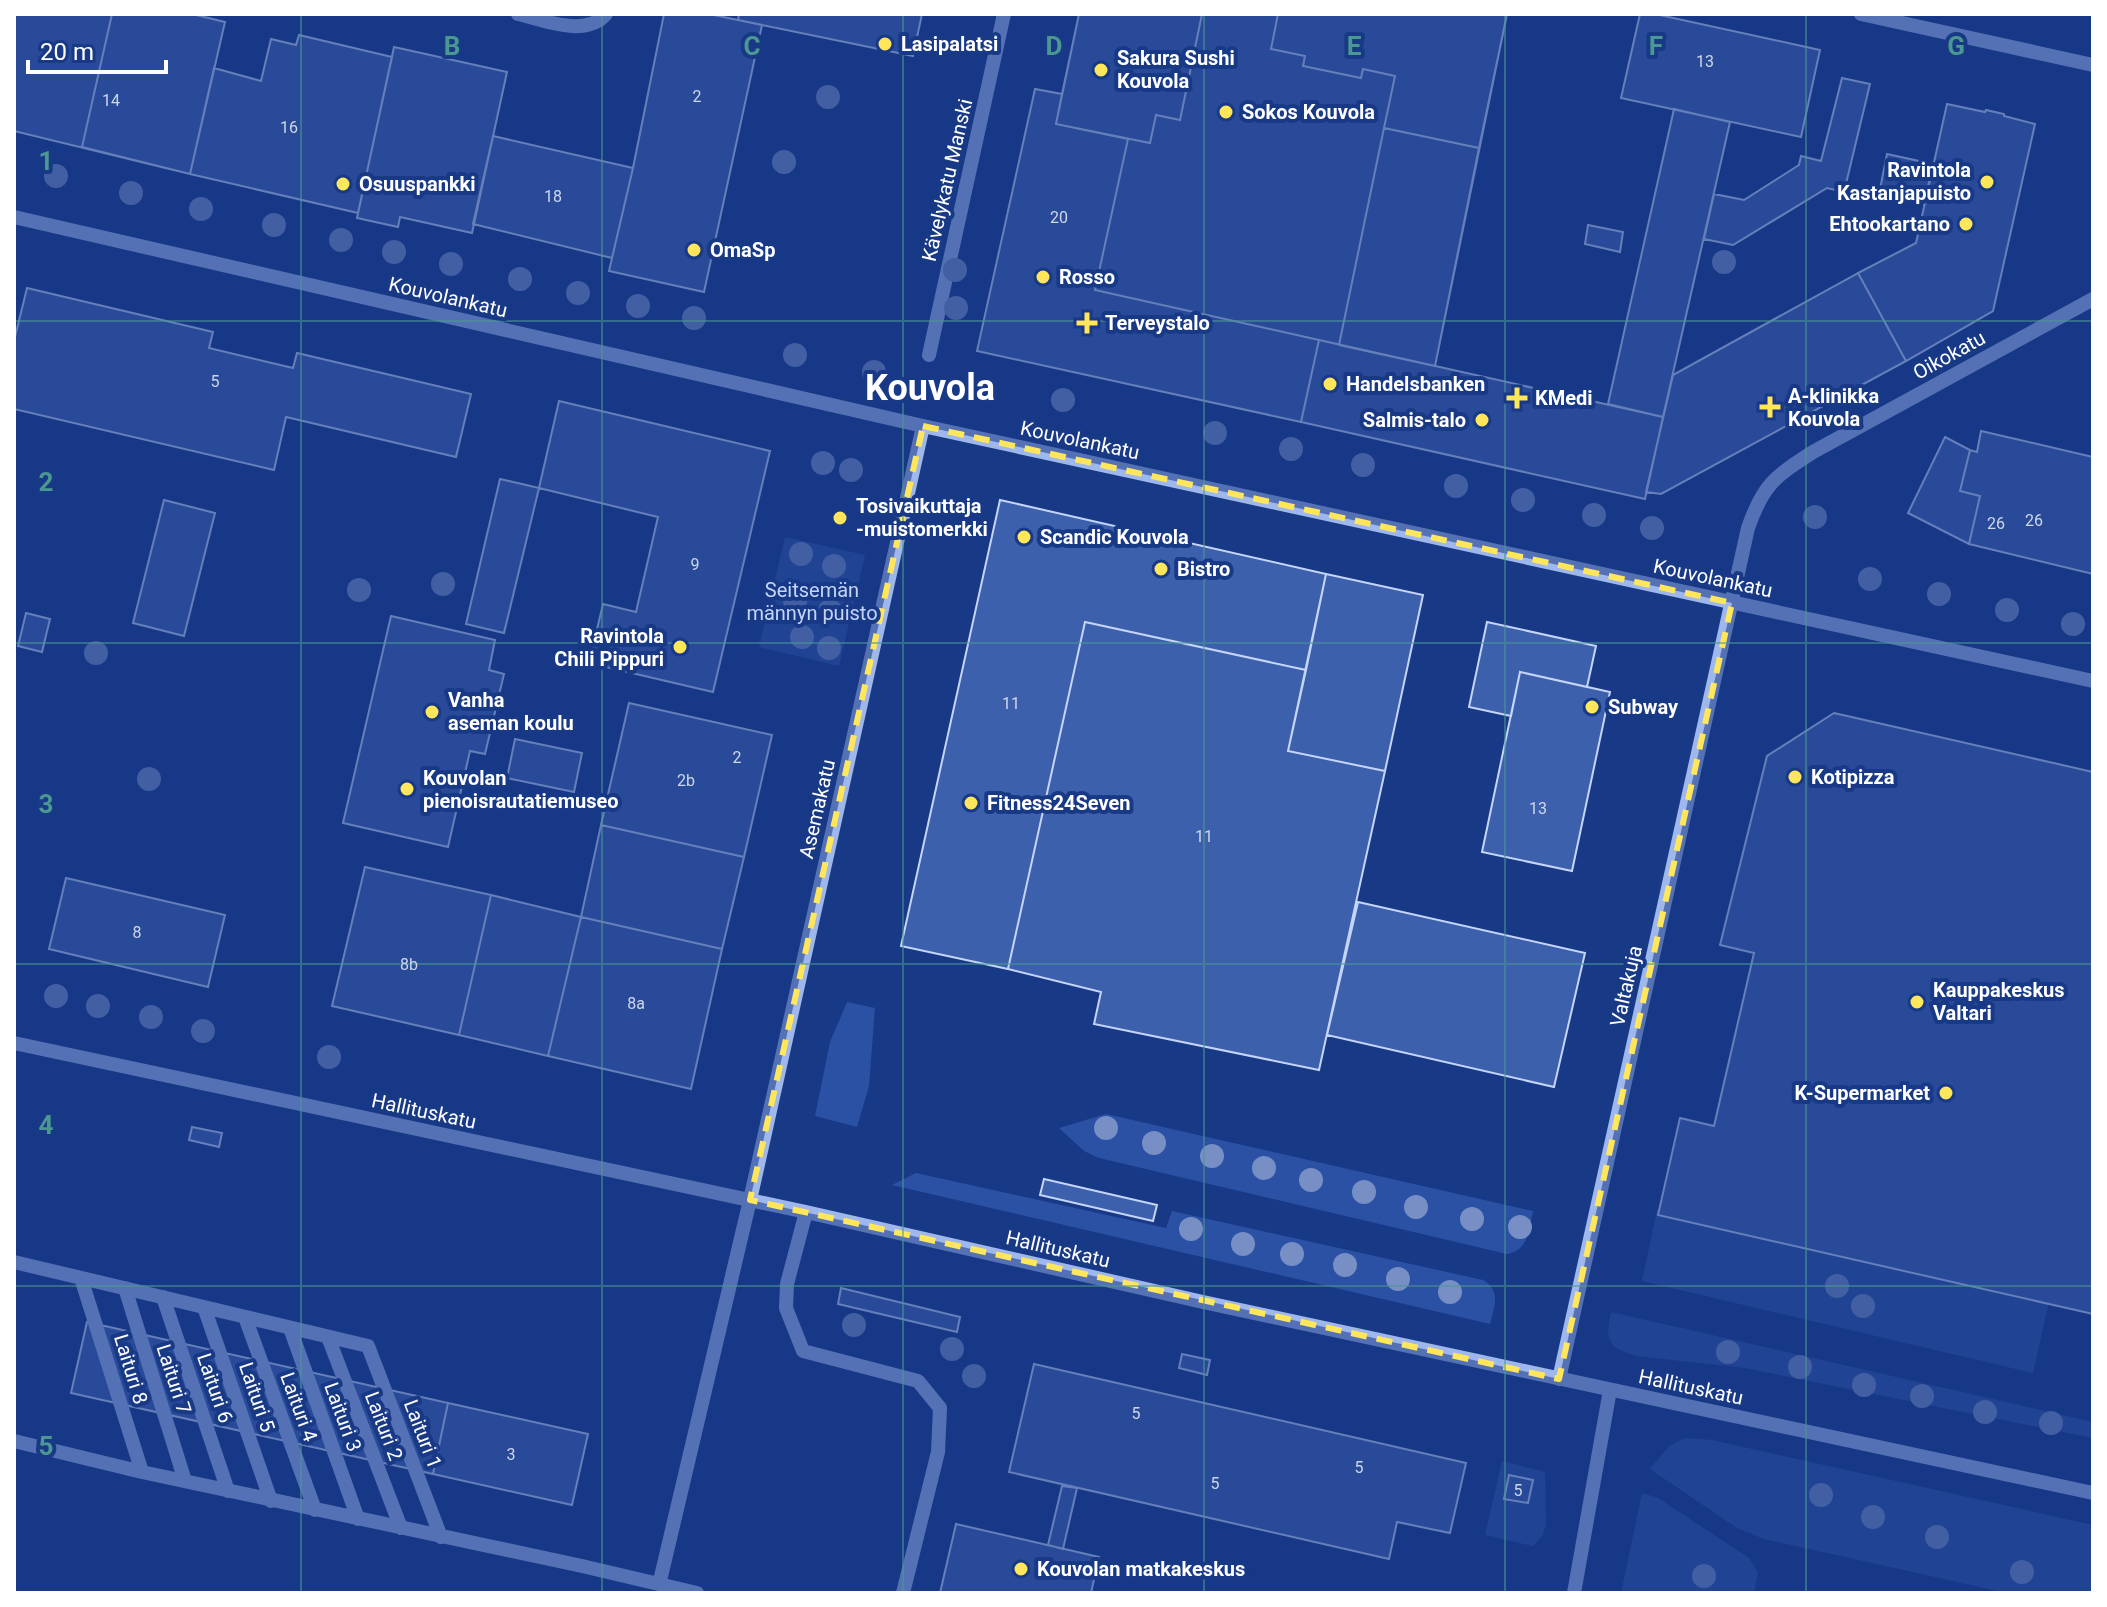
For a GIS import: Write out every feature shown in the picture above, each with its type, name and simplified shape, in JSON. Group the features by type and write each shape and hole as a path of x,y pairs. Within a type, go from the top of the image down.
{"street":[{"path":"518,14 577,27 600,21 606,14"},
{"name":"Kävelykatu Manski","path":"929,355 1004,14"},
{"path":"1861,14 2093,65"},
{"name":"Kouvolankatu","path":"14,217 923,426 2093,681"},
{"name":"Oikokatu","path":"1732,603 1748,528 1767,486 1813,452 2093,299"},
{"name":"Asemakatu","path":"659,1585 750,1200 923,426"},
{"name":"Valtakuja","path":"1559,1379 1732,603"},
{"name":"Hallituskatu","path":"14,1043 2093,1493"},
{"path":"806,1212 787,1284 786,1308 803,1351 918,1381 940,1408 938,1452 903,1593"},
{"path":"14,1262 328,1337"},
{"name":"Laituri 8","path":"81,1278 142,1472"},
{"name":"Laituri 7","path":"125,1288 185,1481"},
{"name":"Laituri 6","path":"163,1297 228,1491"},
{"name":"Laituri 5","path":"204,1307 271,1501"},
{"name":"Laituri 4","path":"245,1317 315,1510"},
{"name":"Laituri 3","path":"290,1328 358,1519"},
{"name":"Laituri 1","path":"328,1337 368,1346 441,1537"},
{"name":"Laituri 2","path":"328,1337 401,1528"},
{"path":"1574,1593 1610,1390"},
{"path":"14,1441 271,1501 697,1593"}],"highlighted area":[{"path":"923,426 1732,603 1559,1379 750,1200"}],"green space":[{"name":"Seitsemän männyn puisto","path":"785,537 865,555 839,666 759,647"},
{"path":"847,1002 875,1008 869,1086 857,1127 815,1116 830,1042"},
{"path":"1106,1114 1533,1211 1529,1231 1520,1248 1507,1254 1099,1158 1084,1151 1059,1128"},
{"path":"916,1173 1166,1228 1172,1211 1483,1280 1495,1294 1490,1324 892,1185"},
{"path":"1657,1210 2049,1301 2033,1373 1642,1281"},
{"path":"1611,1312 2093,1422 2093,1438 1745,1368 1637,1356 1610,1342"},
{"path":"1685,1438 1712,1440 2093,1525 2093,1593 2007,1593 1764,1539 1737,1528 1650,1469 1669,1446"},
{"path":"1502,1461 1545,1472 1546,1525 1533,1546 1485,1535"},
{"path":"1642,1493 1658,1498 1749,1558 1758,1573 1754,1593 1621,1593"}],"building":[{"path":"14,14 192,14 225,22 190,174 14,131"},
{"path":"112,14 192,14 225,22 190,174 82,147"},
{"path":"664,14 709,14 762,25 704,292 609,271"},
{"name":"Lasipalatsi","path":"739,14 922,14 913,56 738,20"},
{"path":"1079,14 1507,14 1435,366 1319,340 1301,422 977,351 1035,89 1062,94"},
{"path":"1079,14 1202,14 1180,120 1156,115 1150,143 1056,124"},
{"path":"1278,14 1507,14 1479,148 1384,128 1395,76 1363,69 1361,78 1303,66 1305,56 1271,49"},
{"path":"1640,14 1655,14 1820,50 1801,137 1621,98"},
{"path":"299,35 392,57 358,213 190,174 214,68 261,81 271,39 296,45"},
{"path":"394,47 507,72 472,233 400,217 398,227 357,218"},
{"path":"1842,78 1870,84 1844,192 1827,188 1733,245 1704,239 1714,194 1744,200 1799,165 1801,156 1821,161"},
{"path":"1035,89 1062,94 1056,124 1128,139 1095,290 1319,340 1301,422 977,351"},
{"name":"Ehtookartano","path":"1947,104 2004,114 2035,124 1993,311 1906,361 1858,273 1916,243"},
{"path":"1674,109 1730,122 1663,417 1608,404"},
{"path":"1384,128 1479,148 1435,366 1339,345"},
{"path":"493,136 633,168 612,258 473,224"},
{"path":"1887,154 1933,164 1924,205 1879,194"},
{"path":"1588,225 1623,232 1620,252 1585,244"},
{"path":"1858,273 1906,361 1661,494 1646,492 1673,375"},
{"path":"27,288 213,332 209,348 293,368 297,353 471,394 456,457 286,417 274,470 14,409 14,341"},
{"name":"Salmis-talo","path":"1319,340 1663,417 1645,499 1301,422"},
{"path":"559,401 770,451 713,692 589,663 603,604 636,612 658,517 539,488"},
{"path":"1981,431 2093,457 2093,574 1969,544 1980,496 1960,491 1970,450 1977,452"},
{"path":"1945,437 1970,450 1960,491 1980,496 1969,544 1908,513"},
{"path":"500,479 539,488 504,633 466,624"},
{"path":"164,500 215,513 184,636 133,623"},
{"path":"1000,500 1326,574 1306,670 1085,622 1008,969 901,946"},
{"path":"1326,574 1423,595 1385,771 1288,751"},
{"path":"26,613 50,619 42,652 18,646"},
{"name":"Vanha aseman koulu","path":"391,616 495,640 489,670 504,674 485,754 470,751 448,847 343,823"},
{"path":"1085,622 1306,670 1288,751 1385,771 1319,1070 1094,1024 1101,992 1008,969"},
{"path":"1487,622 1596,646 1587,687 1520,672 1511,716 1469,707"},
{"path":"1520,672 1610,692 1572,871 1482,852"},
{"path":"629,703 772,735 744,857 601,825"},
{"name":"Kauppakeskus Valtari","path":"1834,713 2093,772 2093,1314 1658,1215 1680,1118 1714,1126 1754,953 1720,945 1767,756"},
{"path":"515,739 582,753 574,792 507,778"},
{"path":"601,825 744,857 722,949 581,917"},
{"path":"365,867 491,895 459,1035 332,1006"},
{"path":"66,878 225,915 208,987 49,949"},
{"path":"491,895 581,917 548,1056 459,1035"},
{"path":"1358,902 1585,953 1554,1087 1327,1035"},
{"path":"581,917 722,949 691,1089 548,1056"},
{"path":"192,1127 222,1133 219,1147 189,1140"},
{"path":"1044,1179 1157,1205 1153,1221 1040,1195"},
{"path":"841,1288 960,1317 957,1332 838,1304"},
{"path":"87,1322 448,1403 433,1474 71,1393"},
{"path":"1182,1354 1210,1360 1207,1375 1179,1368"},
{"path":"1034,1364 1466,1463 1450,1533 1397,1522 1389,1559 1009,1472"},
{"path":"448,1403 588,1434 572,1505 433,1474"},
{"path":"1509,1475 1533,1480 1528,1503 1504,1499"},
{"path":"1062,1486 1077,1488 1063,1549 1048,1545"},
{"name":"Kouvolan matkakeskus","path":"956,1524 1099,1557 1091,1593 940,1593"}],"place":[{"name":"Lasipalatsi","path":"885,44"},
{"name":"Sakura Sushi Kouvola","path":"1101,70"},
{"name":"Sokos Kouvola","path":"1226,112"},
{"name":"Ravintola Kastanjapuisto","path":"1987,182"},
{"name":"Osuuspankki","path":"343,184"},
{"name":"Ehtookartano","path":"1966,224"},
{"name":"OmaSp","path":"694,250"},
{"name":"Rosso","path":"1043,277"},
{"name":"Terveystalo","path":"1087,323"},
{"name":"Handelsbanken","path":"1330,384"},
{"name":"KMedi","path":"1517,398"},
{"name":"A-klinikka Kouvola","path":"1770,407"},
{"name":"Salmis-talo","path":"1482,420"},
{"name":"Tosivaikuttaja -muistomerkki","path":"840,518"},
{"name":"Scandic Kouvola","path":"1024,537"},
{"name":"Bistro","path":"1161,569"},
{"name":"Ravintola Chili Pippuri","path":"680,647"},
{"name":"Subway","path":"1592,707"},
{"name":"Vanha aseman koulu","path":"432,712"},
{"name":"Kotipizza","path":"1795,777"},
{"name":"Kouvolan pienoisrautatiemuseo","path":"407,789"},
{"name":"Fitness24Seven","path":"971,803"},
{"name":"Kauppakeskus Valtari","path":"1917,1002"},
{"name":"K-Supermarket","path":"1946,1093"},
{"name":"Kouvolan matkakeskus","path":"1021,1569"}],"district":[{"name":"Kouvola","path":"930,387"}]}
